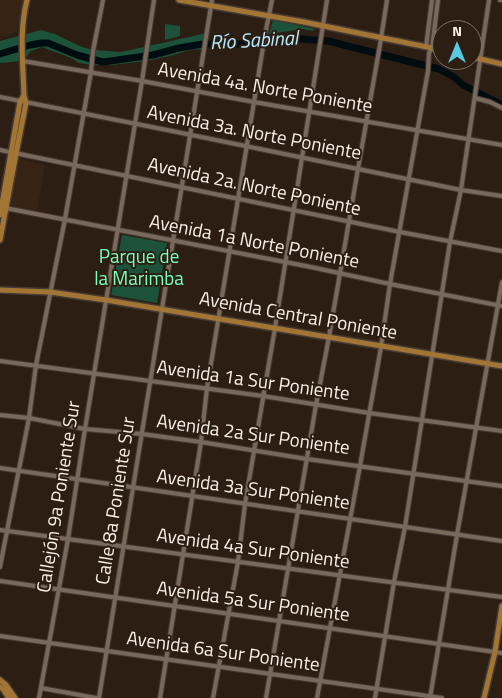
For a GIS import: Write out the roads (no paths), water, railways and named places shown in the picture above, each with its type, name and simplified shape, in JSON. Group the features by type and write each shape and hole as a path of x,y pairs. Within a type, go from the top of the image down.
{"main road":[{"path":"0,215 26,103 24,95 22,37 27,0"},
{"path":"179,0 212,3 381,38 432,51"},
{"path":"482,59 502,64"},
{"path":"13,153 20,102 24,95"},
{"path":"0,240 2,208"},
{"name":"Avenida Central Poniente","path":"0,290 50,292 106,300 502,366"},
{"path":"484,698 495,652 502,606"},
{"path":"0,680 15,698"},
{"path":"0,687 8,698"}],"street":[{"path":"0,567 29,418 36,365 65,219 103,0"},
{"name":"Callejón 9a Poniente Sur","path":"39,698 68,539 154,0"},
{"path":"160,698 201,442 218,318 272,0"},
{"path":"213,698 238,562 245,504 286,262 327,0"},
{"path":"266,698 387,0"},
{"path":"318,698 381,347 390,284 410,180 428,68 432,0"},
{"path":"429,51 438,0"},
{"path":"482,45 489,0"},
{"name":"Calle 8a Poniente Sur","path":"97,698 212,3"},
{"name":"Avenida 4a. Norte Poniente","path":"23,61 502,145"},
{"path":"375,698 405,527 450,242 461,190 478,70"},
{"path":"475,96 502,108"},
{"name":"Avenida 3a. Norte Poniente","path":"0,97 410,180 502,196"},
{"name":"Avenida 2a. Norte Poniente","path":"0,150 349,222 502,251"},
{"name":"Avenida 1a Norte Poniente","path":"2,208 286,262 500,306"},
{"path":"430,697 487,363 500,306 502,282"},
{"name":"Avenida 1a Sur Poniente","path":"0,361 150,380 502,431"},
{"name":"Avenida 2a Sur Poniente","path":"0,415 29,418 85,429 201,442 502,486"},
{"name":"Avenida 3a Sur Poniente","path":"0,468 502,542"},
{"name":"Avenida 4a Sur Poniente","path":"0,530 502,597"},
{"name":"Avenida 5a Sur Poniente","path":"0,581 502,653"},
{"name":"Avenida 6a Sur Poniente","path":"0,636 442,698"},
{"path":"41,688 97,698"}],"waterway":[{"name":"Río Sabinal","path":"0,54 30,45 48,43 77,55 103,62 153,55 203,44 248,44 301,39 328,41 439,69 454,77 463,85 502,105"}],"park label":[{"name":"Parque de la Marimba","path":"139,269"}]}
